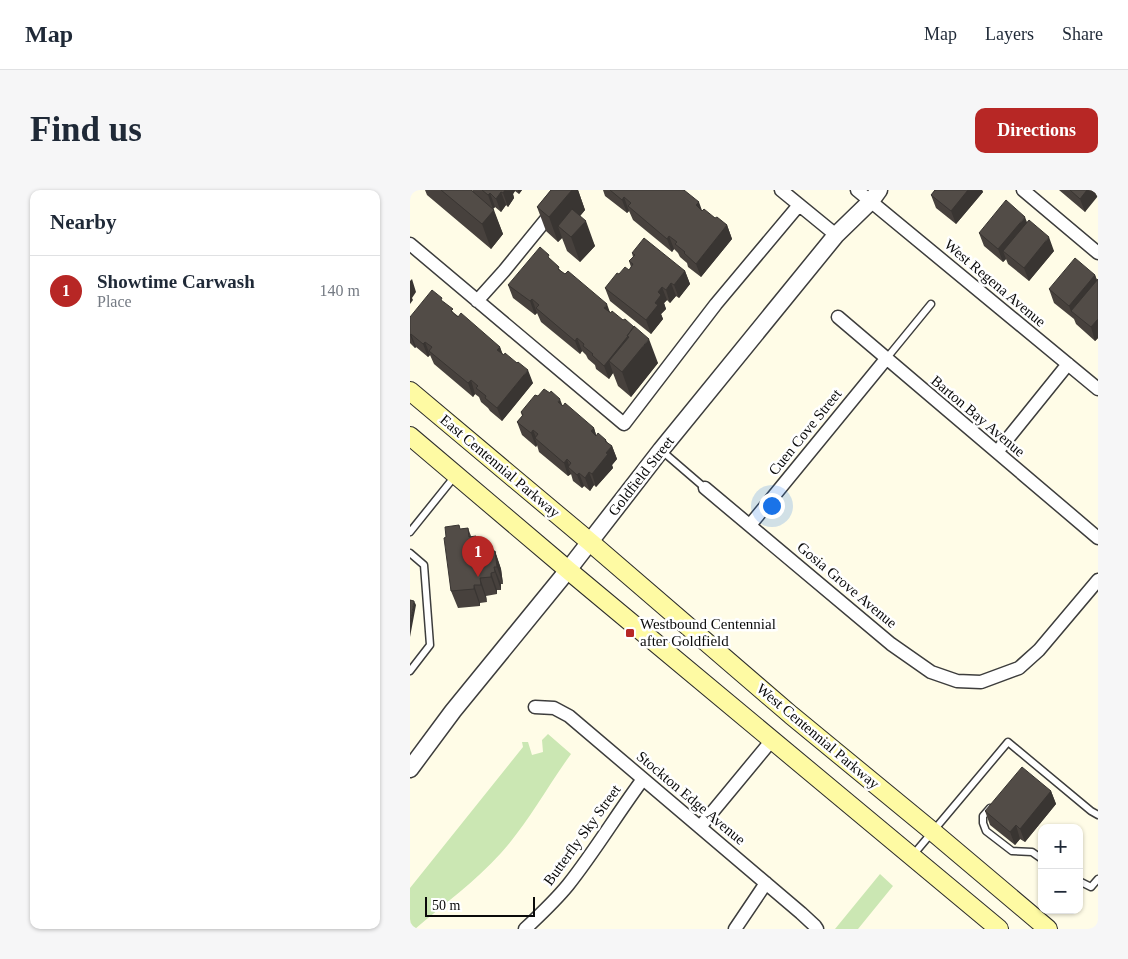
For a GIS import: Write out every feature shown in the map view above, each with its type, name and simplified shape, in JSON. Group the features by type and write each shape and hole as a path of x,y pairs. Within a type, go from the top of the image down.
{"main road":[{"name":"East Centennial Parkway","path":"410,391 590,542"},
{"path":"410,436 999,929"},
{"name":"West Centennial Parkway","path":"590,542 791,715 1048,929"}],"street":[{"path":"477,301 570,190"},
{"path":"781,190 836,235"},
{"name":"West Regena Avenue","path":"857,190 875,196 1098,389"},
{"path":"1023,190 1098,253"},
{"name":"Goldfield Street","path":"410,769 453,710 568,570 661,450 836,235 875,196"},
{"path":"410,244 624,424 716,304 799,205"},
{"name":"Barton Bay Avenue","path":"838,317 1098,538"},
{"name":"Cuen Cove Street","path":"750,525 886,358"},
{"path":"997,452 1068,364"},
{"name":"Gosia Grove Avenue","path":"705,488 891,644 931,672 957,681 981,682 1019,668 1039,650 1098,580"},
{"name":"Stockton Edge Avenue","path":"536,707 554,708 569,716 808,919 817,929"},
{"path":"700,827 772,740"},
{"name":"Butterfly Sky Street","path":"525,929 549,907 567,886 643,779"},
{"path":"735,929 766,883"}],"lane":[{"path":"886,358 931,304"},
{"path":"661,450 705,488"},
{"path":"410,532 456,475"},
{"path":"410,553 424,565 430,645 410,671"},
{"path":"912,856 1008,742 1038,771 1098,816"},
{"path":"994,803 984,816 982,822 986,831 1012,851 1032,852 1038,856"},
{"path":"1083,883 1091,887 1098,879"}],"green space":[{"path":"548,734 571,754 529,817 501,853 481,874 415,929 410,929 410,888 523,747 522,742 528,742 532,755 543,752 542,740"},
{"path":"880,874 893,886 858,929 835,929"}],"building":[{"path":"441,190 471,190 494,210 482,224"},
{"path":"482,190 505,190 496,199 490,193 488,195"},
{"path":"551,190 572,190 549,217 537,207"},
{"path":"610,190 684,190 699,202 696,205 702,211 704,209 727,225 696,264 675,244 677,242 669,236 667,239 628,206 631,203 624,197 622,200"},
{"path":"935,190 968,190 951,211 931,195"},
{"path":"1070,190 1087,190 1080,199"},
{"path":"1006,200 1025,217 998,249 979,233"},
{"path":"572,209 586,221 571,237 558,226"},
{"path":"1029,220 1049,237 1024,268 1003,251"},
{"path":"644,238 685,271 674,285 671,283 666,290 662,287 658,292 661,295 655,303 658,305 646,320 605,288 617,273 619,274 625,267 629,270 633,264 629,261 635,255 632,253"},
{"path":"540,247 559,267 558,269 565,274 568,271 607,304 604,308 611,313 612,311 623,320 625,319 634,327 604,366 577,338 575,341 536,308 539,305 532,299 530,301 508,285"},
{"path":"1075,258 1095,275 1069,306 1049,289"},
{"path":"1098,279 1098,319 1091,327 1071,311"},
{"path":"432,290 453,309 451,311 458,317 461,313 500,347 497,350 504,355 505,353 528,370 497,408 485,398 486,396 476,388 478,386 471,380 468,383 429,351 432,347 425,342 423,344 410,335 410,317"},
{"path":"634,326 649,339 622,372 609,361 629,337 627,336"},
{"path":"544,389 550,393 551,391 560,399 558,402 563,406 565,403 594,428 591,431 596,436 598,433 612,446 592,474 589,472 585,478 579,473 577,475 568,467 571,463 567,459 564,463 535,438 538,434 533,430 531,433 517,422 523,415 521,412 535,395 538,396"},
{"path":"459,525 460,529 468,528 469,537 476,536 476,542 487,541 488,546 492,546 493,551 495,551 497,567 494,567 495,572 491,573 491,577 480,578 481,585 474,585 474,589 451,591 444,538 446,537 445,527"},
{"path":"410,600 414,601 410,624"},
{"path":"1022,767 1051,791 1020,829 1016,825 1010,832 985,811"}],"place":[{"name":"Showtime Carwash","path":"478,577"},
{"name":"Westbound Centennial after Goldfield","path":"630,633"}]}
